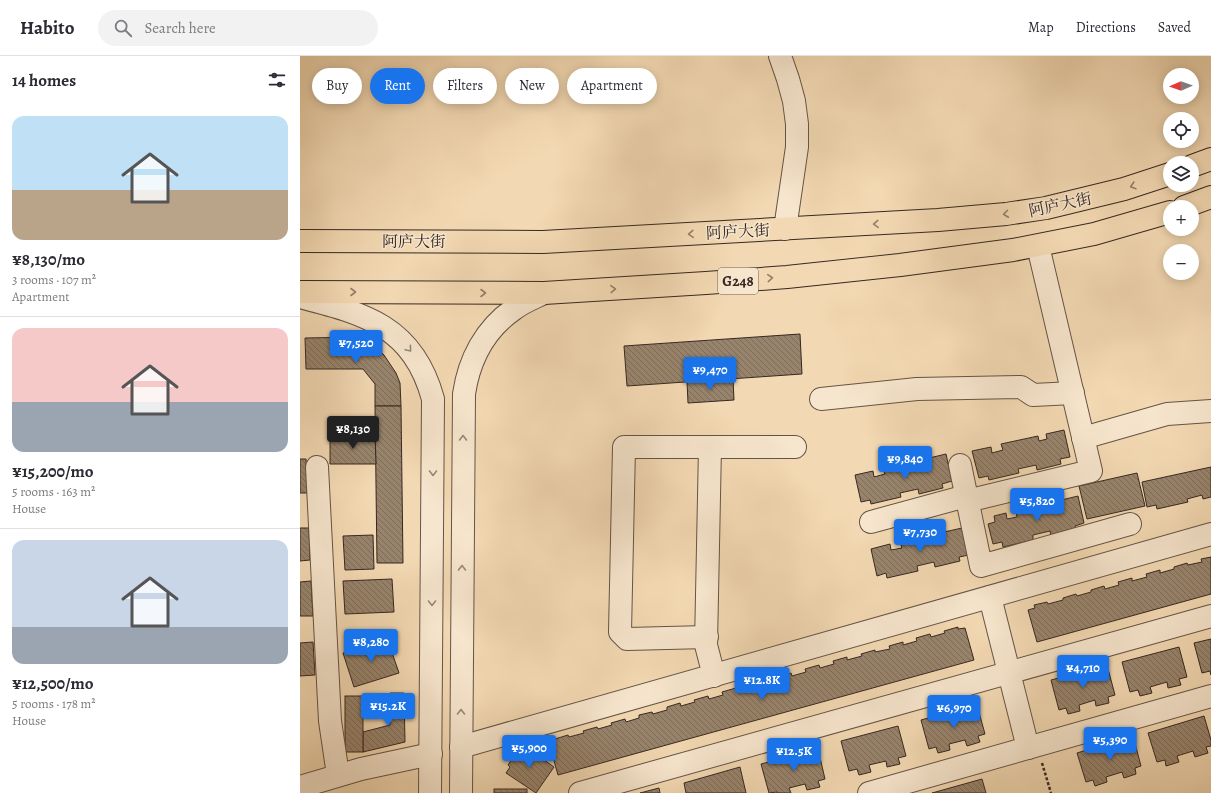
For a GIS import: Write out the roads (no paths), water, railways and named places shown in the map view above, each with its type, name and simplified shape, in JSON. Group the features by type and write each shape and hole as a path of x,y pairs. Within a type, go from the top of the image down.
{"highway":[{"path":"1199,163 1211,159"},
{"name":"阿庐大街","path":"300,241 543,242 938,220 1006,214 1046,208 1124,189 1163,176"},
{"path":"1199,201 1211,197"},
{"name":"G248","path":"300,292 544,293 787,277 908,264 1038,246 1094,234 1163,214"}],"street":[{"path":"780,56 794,101 797,124 797,147 785,228"},
{"path":"871,522 967,498 1091,471 1038,246"},
{"path":"461,793 464,394 466,380 476,353 493,328 516,308 544,293"},
{"path":"300,297 346,309 362,315 390,330 410,349 430,386 433,399 430,793"},
{"path":"821,399 924,389 1021,387 1033,395 1073,393"},
{"path":"1083,438 1167,414 1211,411"},
{"path":"707,637 627,638 620,632 624,447 795,447"},
{"path":"710,447 706,645 714,676"},
{"path":"960,465 981,566 1130,524"},
{"path":"318,467 330,721 338,776"},
{"path":"461,747 1211,534"},
{"path":"990,597 1009,672 1033,747"},
{"path":"580,793 1211,616"},
{"path":"869,793 1211,696"},
{"path":"300,786 361,769 431,754"}]}
